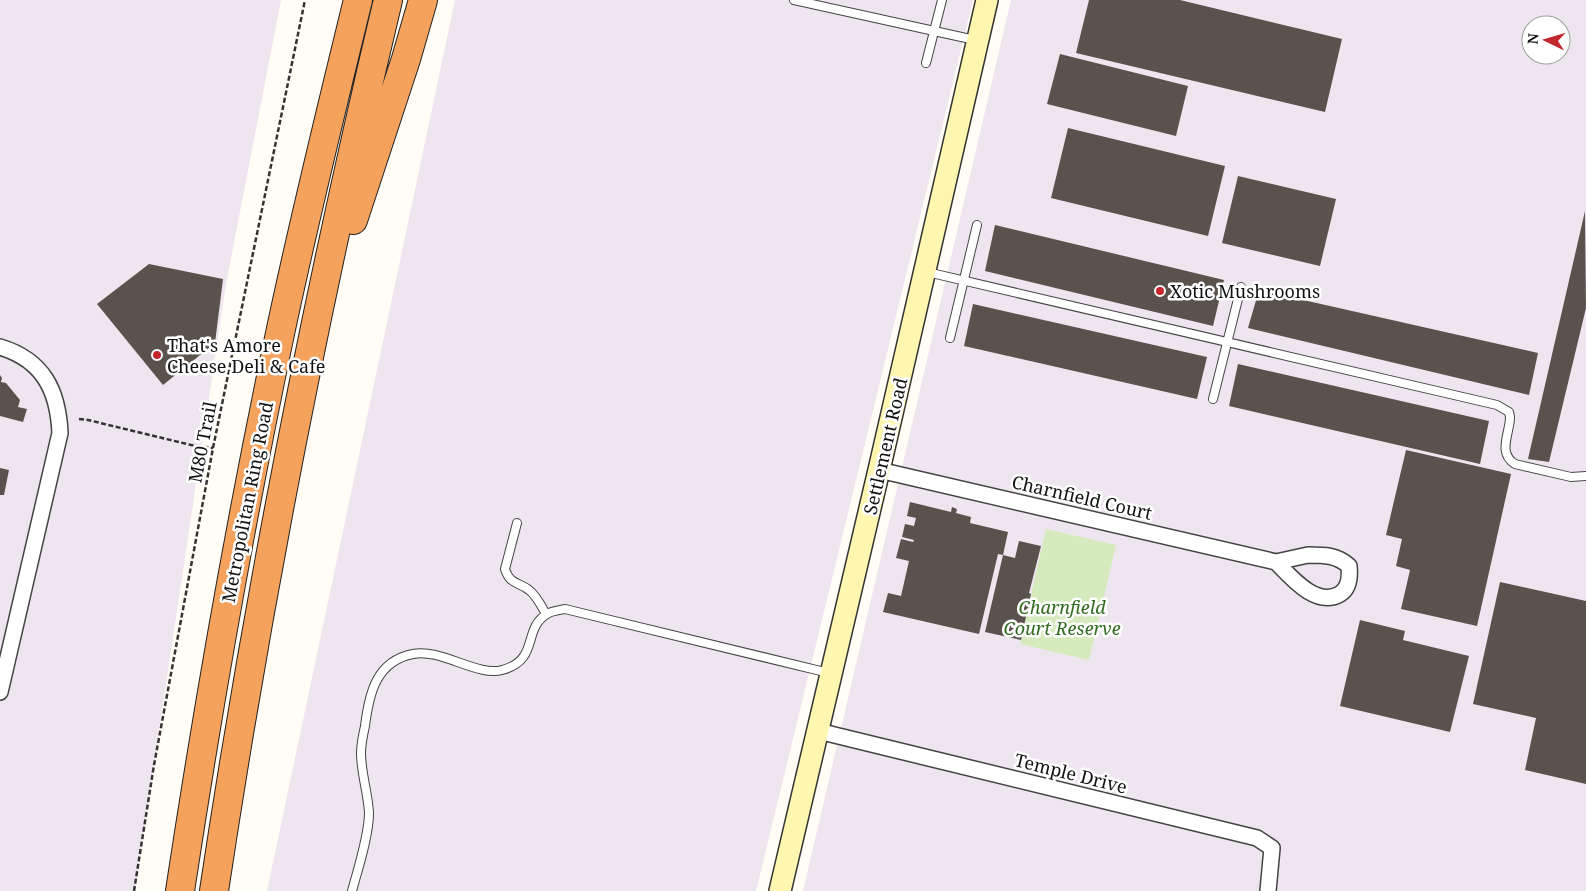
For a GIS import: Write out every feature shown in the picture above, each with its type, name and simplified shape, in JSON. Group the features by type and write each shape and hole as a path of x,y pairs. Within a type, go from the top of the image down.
{"highway":[{"path":"320,155 341,0"},
{"name":"Metropolitan Ring Road","path":"180,891 227,609 278,342 320,155 358,0"},
{"name":"Metropolitan Ring Road","path":"214,891 266,577 296,420 351,153 388,0"},
{"path":"322,296 352,222 406,59 423,0"}],"main road":[{"name":"Settlement Road","path":"780,891 880,470 987,0"}],"street":[{"path":"0,347 26,360 39,370 50,384 59,410 60,432 0,692"},
{"name":"Charnfield Court","path":"880,470 1276,562"},
{"name":"Temple Drive","path":"818,731 1257,838 1272,848 1268,891"}],"lane":[{"path":"794,0 978,41"},
{"path":"926,63 942,0"},
{"path":"950,338 977,225"},
{"path":"925,271 1497,405 1509,412 1510,417 1505,450 1510,461 1515,464 1571,477 1586,476"},
{"path":"1213,399 1241,287"},
{"path":"516,522 505,569 508,577 530,590 546,614"},
{"path":"352,891 367,831 369,814 361,752 370,694 380,673 391,662 404,656 422,653 484,670 499,671 510,668 518,664 525,657 538,624 546,614 565,609 831,674"}],"path":[{"name":"M80 Trail","path":"134,891 151,783 213,448 305,0"},
{"path":"79,419 190,445 213,448"}],"shaded area":[{"path":"0,0 281,0 226,284 135,891 0,891"},
{"path":"455,0 973,0 756,891 267,891"},
{"path":"1011,0 1586,0 1586,891 803,891"}],"green space":[{"name":"Charnfield Court Reserve","path":"1046,529 1116,545 1089,660 1020,644"}],"building":[{"path":"1089,0 1180,0 1342,39 1325,112 1076,53"},
{"path":"1060,54 1188,86 1176,136 1047,104"},
{"path":"1068,128 1225,166 1208,236 1051,198"},
{"path":"1238,176 1336,199 1320,266 1222,243"},
{"path":"1585,211 1586,308 1549,462 1528,459"},
{"path":"995,225 1224,280 1213,326 985,271"},
{"path":"149,264 223,279 215,343 163,385 97,304"},
{"path":"1259,290 1538,353 1529,395 1248,328"},
{"path":"973,304 1207,357 1197,399 964,346"},
{"path":"1238,364 1489,421 1480,464 1229,406"},
{"path":"0,375 2,378 1,382 6,383 20,400 18,407 27,409 23,422 0,416"},
{"path":"1406,450 1511,474 1477,626 1401,609 1410,570 1396,566 1402,539 1386,535"},
{"path":"0,468 9,470 4,495 0,495"},
{"path":"910,502 951,512 952,507 957,509 956,513 971,517 970,523 1008,532 1003,555 998,554 979,634 883,612 888,593 901,596 909,561 896,558 901,539 913,542 914,540 902,537 905,524 914,526 916,518 907,516"},
{"path":"1019,541 1041,546 1029,593 1031,594 1021,640 985,632 1003,555 1015,558"},
{"path":"1500,582 1586,601 1586,784 1525,770 1536,718 1473,704"},
{"path":"1360,620 1405,631 1403,640 1469,656 1450,732 1340,706"}],"place":[{"name":"Xotic Mushrooms","path":"1160,291"},
{"name":"That's Amore Cheese Deli & Cafe","path":"157,355"}]}
